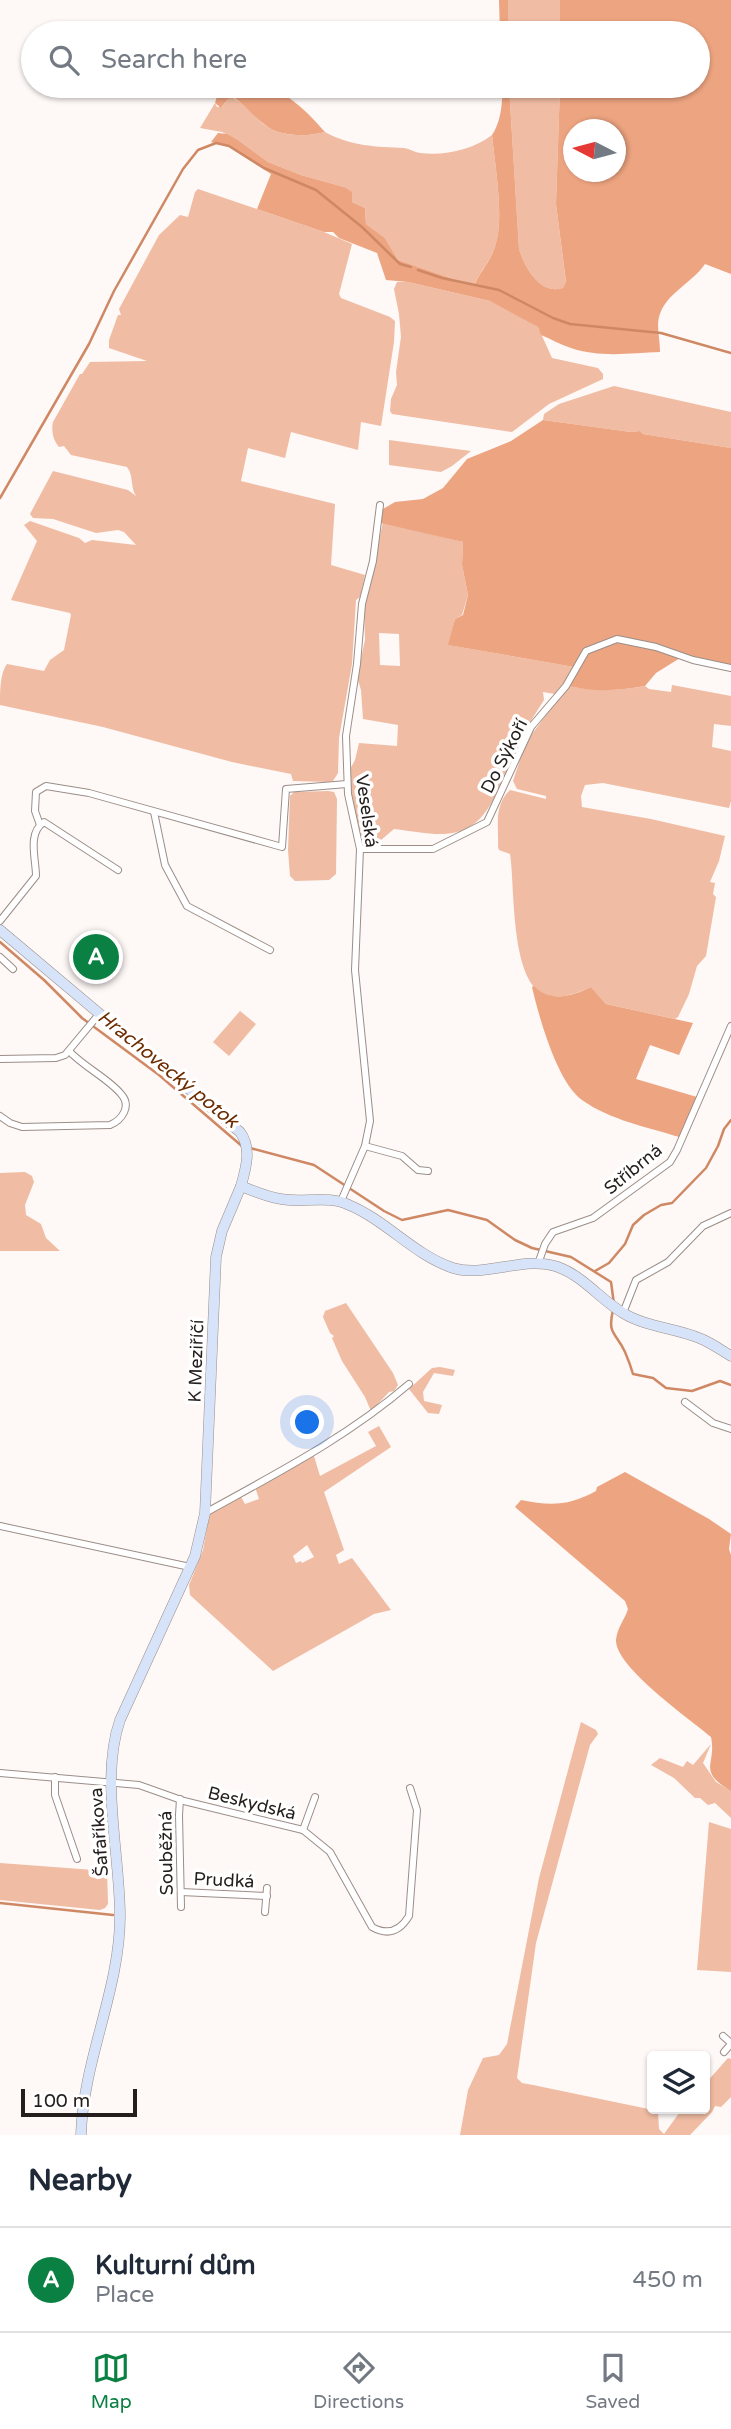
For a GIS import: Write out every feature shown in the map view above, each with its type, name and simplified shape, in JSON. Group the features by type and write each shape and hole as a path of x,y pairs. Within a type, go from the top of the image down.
{"street":[{"name":"Veselská","path":"341,1201 365,1146 370,1121 355,970 360,849 348,794 346,736 357,664 362,604 373,561 380,505"},
{"name":"Do Sýkoří","path":"360,849 433,849 487,822 531,727 566,686 586,651 617,639 731,668"},
{"path":"0,921 36,876 33,844 40,825 35,811 36,792 46,786 89,793 282,847 286,789 347,783"},
{"path":"154,812 165,865 187,906 270,950"},
{"path":"40,825 44,822 118,870"},
{"path":"0,930 97,1017 69,1051 56,1058 0,1059"},
{"path":"0,957 13,969"},
{"name":"K Meziříčí","path":"97,1017 237,1128 247,1148 241,1186 222,1231 216,1257 205,1513 200,1541"},
{"name":"Stříbrná","path":"539,1260 544,1245 553,1232 593,1218 670,1162 731,1026"},
{"path":"0,1116 10,1124 22,1127 110,1125 120,1119 125,1107 122,1094 69,1051"},
{"path":"365,1146 401,1156 418,1170 428,1171"},
{"path":"241,1186 281,1199 341,1201 372,1216 415,1249 456,1269 539,1260 559,1267 617,1309 699,1338 731,1356"},
{"path":"617,1309 636,1280 668,1262 703,1226 731,1213"},
{"path":"205,1513 324,1447 374,1414 409,1384"},
{"path":"685,1402 720,1427 731,1429"},
{"path":"0,1526 190,1567"},
{"name":"Šafaříkova","path":"81,2135 89,2073 118,1939 118,1874 111,1754 117,1729 200,1541"},
{"name":"Beskydská","path":"0,1773 139,1785 180,1799 303,1830 330,1852 372,1927 390,1932 399,1929 409,1916 417,1810 410,1788"},
{"path":"55,1777 55,1795 76,1859"},
{"path":"303,1830 315,1797"},
{"name":"Souběžná","path":"180,1799 181,1907"},
{"path":"265,1912 267,1888"},
{"name":"Prudká","path":"181,1892 267,1896"},
{"path":"723,2036 731,2043 724,2052"}],"shaded area":[{"path":"499,0 508,0 508,21 500,21"},
{"path":"508,0 560,0 560,21 508,21"},
{"path":"560,0 731,0 731,274 705,264 670,298 664,305 658,324 660,352 616,354 582,351 541,335 538,327 490,301 408,282 386,280 377,253 339,238 333,232 324,232 257,209 271,174 229,147 211,142 218,133 227,134 268,162 344,187 352,192 352,202 365,208 366,224 385,238 398,260 474,286 496,243 498,190 492,135 498,124 502,98 510,98 519,249 529,272 541,284 555,289 563,288 566,282 556,204 560,98 710,98 710,21 560,21"},
{"path":"216,98 235,98 228,99 221,108 215,103"},
{"path":"233,98 272,130 303,135 325,132 354,143 404,148 418,153 448,153 467,148 492,135 498,190 498,232 492,255 474,286 398,260 385,238 366,224 365,208 352,202 344,187 268,162 222,132 200,128 215,103 217,107 222,107 228,99"},
{"path":"235,98 288,98 325,132 310,135 286,134 261,122"},
{"path":"510,98 560,98 556,204 566,283 563,288 547,288 541,284 529,272 519,249"},
{"path":"198,189 352,244 339,294 341,298 395,321 381,426 361,422 358,450 291,432 285,458 248,448 241,481 335,504 331,565 365,575 360,597 356,600 352,664 339,738 338,773 333,781 293,781 291,774 232,762 103,727 0,705 0,688 7,664 44,671 50,660 64,650 71,615 11,600 37,541 24,525 30,521 79,538 85,543 92,540 136,545 124,532 118,530 96,533 53,519 33,518 30,514 53,471 128,490 136,496 127,467 71,455 64,446 59,447 55,441 53,422 80,374 90,362 147,361 109,348 109,340 118,315 121,315 119,309 159,235 180,215 188,217"},
{"path":"397,282 408,282 490,301 510,310 538,327 552,358 598,368 603,379 549,404 512,432 392,414 391,399 397,385 401,337 394,289"},
{"path":"614,386 731,412 731,448 643,434 640,431 543,420 544,414 559,404"},
{"path":"543,420 640,431 643,434 731,448 731,668 680,658 656,673 645,686 597,690 568,686 574,667 448,645 455,619 463,615 468,595 462,565 463,542 381,523 383,509 395,502 423,499 443,488 467,459 511,441"},
{"path":"389,440 471,451 441,472 389,465"},
{"path":"383,522 463,542 462,565 468,595 462,615 455,619 449,645 574,667 568,686 607,690 645,686 671,692 672,685 731,696 731,726 714,724 712,747 731,751 729,808 603,783 585,785 581,796 582,807 725,836 710,882 715,883 713,894 716,897 706,956 697,966 689,994 678,1017 675,1019 606,1004 591,987 567,995 549,996 532,985 525,970 516,930 510,854 498,847 498,817 501,803 510,790 546,799 546,796 517,789 513,781 526,742 561,695 543,692 544,700 520,738 507,741 505,758 510,764 509,768 487,810 477,822 454,833 394,829 381,840 363,841 359,836 349,771 359,743 397,746 398,725 363,719 361,690 357,677 365,640 364,608","holes":["379,633 399,634 400,666 380,665"]},
{"path":"294,792 334,792 337,799 336,874 329,880 295,881 290,876 288,850 290,796"},
{"path":"534,986 547,995 554,996 569,995 591,987 606,1004 693,1023 679,1055 650,1045 636,1079 697,1097 679,1137 604,1113 582,1100 573,1091 550,1048 535,1000"},
{"path":"240,1011 256,1024 229,1056 213,1042"},
{"path":"25,1172 32,1176 34,1182 25,1205 26,1215 41,1224 46,1238 60,1251 0,1251 0,1173"},
{"path":"346,1303 393,1373 398,1385 371,1411 342,1361 332,1338 334,1336 323,1317 325,1311"},
{"path":"432,1368 455,1370 453,1376 434,1373 423,1392 424,1401 442,1405 439,1414 428,1413 409,1389"},
{"path":"379,1426 391,1447 324,1492 344,1550 336,1555 339,1564 352,1558 391,1610 374,1614 273,1671 190,1595 189,1585 203,1550 210,1511 240,1495 245,1504 259,1499 255,1487 314,1456 320,1476 376,1446 368,1432","holes":["307,1545 314,1557 296,1563 293,1556"]},
{"path":"625,1472 731,1534 731,1791 720,1784 711,1772 711,1737 640,1678 619,1651 616,1640 628,1609 625,1601 515,1507 521,1500 550,1504 577,1500"},
{"path":"581,1722 596,1730 598,1734 590,1745 536,1943 517,2078 522,2083 647,2109 647,2114 658,2114 659,2129 664,2134 678,2114 710,2114 710,2078 728,2058 731,2059 731,2097 721,2107 715,2106 712,2112 690,2135 460,2135 468,2090 483,2058 499,2055 507,2044 539,1878"},
{"path":"711,1744 703,1763 716,1782 731,1791 731,1818 715,1803 708,1805 700,1798 695,1798 674,1778 651,1765 660,1758 683,1767 687,1761 693,1765"},
{"path":"709,1822 731,1829 731,1972 697,1970"},
{"path":"0,1863 107,1871 108,1904 100,1910 0,1900"}],"waterway":[{"path":"0,498 89,344 114,291 183,169 198,150 216,143 229,146 264,168 316,190 362,227 400,264 411,267"},
{"path":"418,270 499,290 570,324 661,333 731,353"},
{"name":"Hrachovecký potok","path":"0,942 82,1018 159,1075 243,1147"},
{"path":"595,1271 609,1263 625,1244 633,1225 661,1205 672,1203 706,1168 731,1120"},
{"name":"Hrachovecký potok","path":"250,1148 314,1165 402,1220 448,1210 487,1220 515,1240 532,1248 571,1257 611,1282 614,1304"},
{"name":"Hrachovecký potok","path":"613,1310 613,1333 622,1345 633,1374 653,1378 666,1388 692,1391 720,1381 731,1385"},
{"path":"0,1903 113,1915"}],"place":[{"name":"Kulturní dům","path":"96,957"}]}
